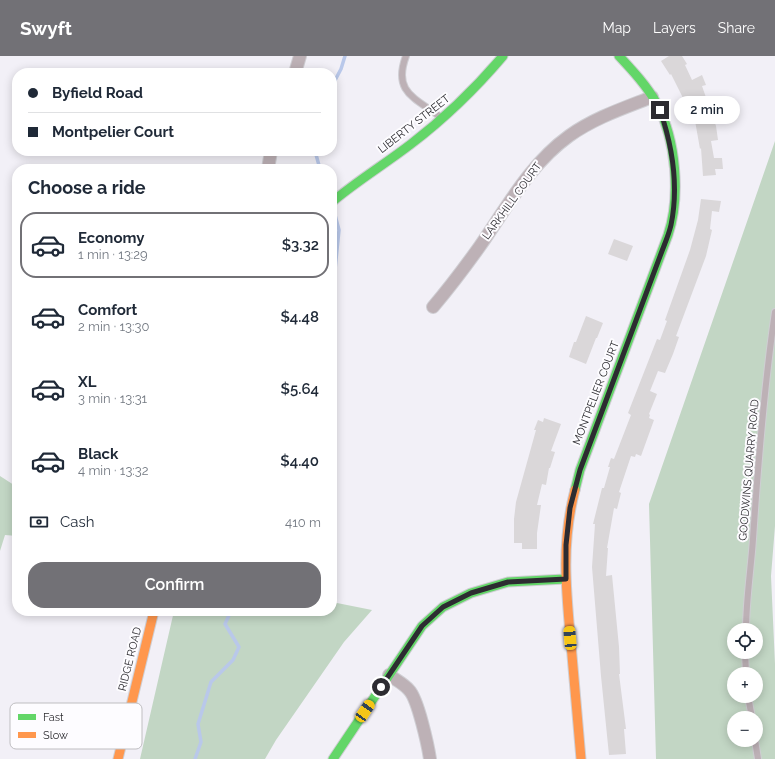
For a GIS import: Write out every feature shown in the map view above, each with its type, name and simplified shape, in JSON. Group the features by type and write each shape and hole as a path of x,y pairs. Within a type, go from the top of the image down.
{"main road":[{"name":"LIBERTY STREET","path":"337,198 359,180 410,145 444,119 503,56"},
{"name":"MONTPELIER COURT","path":"582,759 566,579 566,545 570,508 580,470 671,225 675,183 674,161 660,110 630,67 619,56"},
{"path":"333,759 422,626 443,607 471,593 508,582 566,579"},
{"name":"RIDGE ROAD","path":"132,703 153,616"},
{"name":"RIDGE ROAD","path":"118,759 120,749"}],"street":[{"path":"296,68 300,56"},
{"name":"LARKHILL COURT","path":"433,307 458,278 534,169 550,151 570,135 596,120 652,97"},
{"path":"389,675 410,691 420,715 429,747 430,759"}],"lane":[{"path":"406,56 401,73 403,86 408,92 444,119"},
{"name":"GOODWINS QUARRY ROAD","path":"746,623 746,605 761,434 775,312"},
{"path":"757,747 758,759"}],"green space":[{"path":"775,141 775,526 771,576 775,664 775,759 656,759 649,504"},
{"path":"0,476 12,484 12,536 5,535 0,551"},
{"path":"337,603 372,610 344,642 276,740 265,759 140,759 173,616 337,616"}],"building":[{"path":"669,56 682,56 687,64 685,65 692,80 702,75 706,85 702,86 716,126 718,140 711,141 714,158 722,158 723,169 715,169 716,175 703,176 701,148 700,149 694,115 688,96 683,98 671,74 670,75 661,61"},
{"path":"701,199 721,201 719,212 712,211 710,229 712,230 706,256 676,336 679,337 673,354 665,373 658,371 650,391 657,394 649,414 649,418 654,420 641,456 636,454 635,457 631,456 619,492 621,493 617,509 614,508 607,548 606,576 612,575 619,647 619,674 626,729 624,729 626,754 609,755 592,567 595,524 593,524 602,488 604,488 610,467 608,467 611,458 614,459 631,415 628,413 657,339 660,340 667,321 665,320 690,250 698,220"},
{"path":"614,239 633,246 627,261 608,254"},
{"path":"586,316 603,323 586,364 569,357"},
{"path":"544,418 561,424 551,451 555,452 549,468 546,485 542,484 537,505 541,505 537,533 537,549 522,549 522,543 514,543 516,502 536,430 534,430 538,420 543,422"}],"waterway":[{"path":"337,77 345,56"},
{"path":"316,156 319,164"},
{"path":"337,222 339,230 337,250"},
{"path":"195,759 201,742 198,724 211,682 233,660 239,647 225,624 229,616"}],"traffic: fast":[{"path":"337,198 436,124 482,80 503,56"},
{"path":"575,490 580,470 668,235 674,203 674,168 669,134 657,104 649,91 619,56"},
{"path":"333,759 422,626 443,607 471,593 508,582 565,579"}],"traffic: slow":[{"path":"575,490 566,548 566,586 581,759"},
{"path":"132,703 153,616"},
{"path":"118,759 120,749"}],"route":[{"path":"381,687 422,626 443,607 471,593 508,582 566,579 566,545 570,508 580,470 671,225 674,205 674,161 668,134 660,110"}]}
